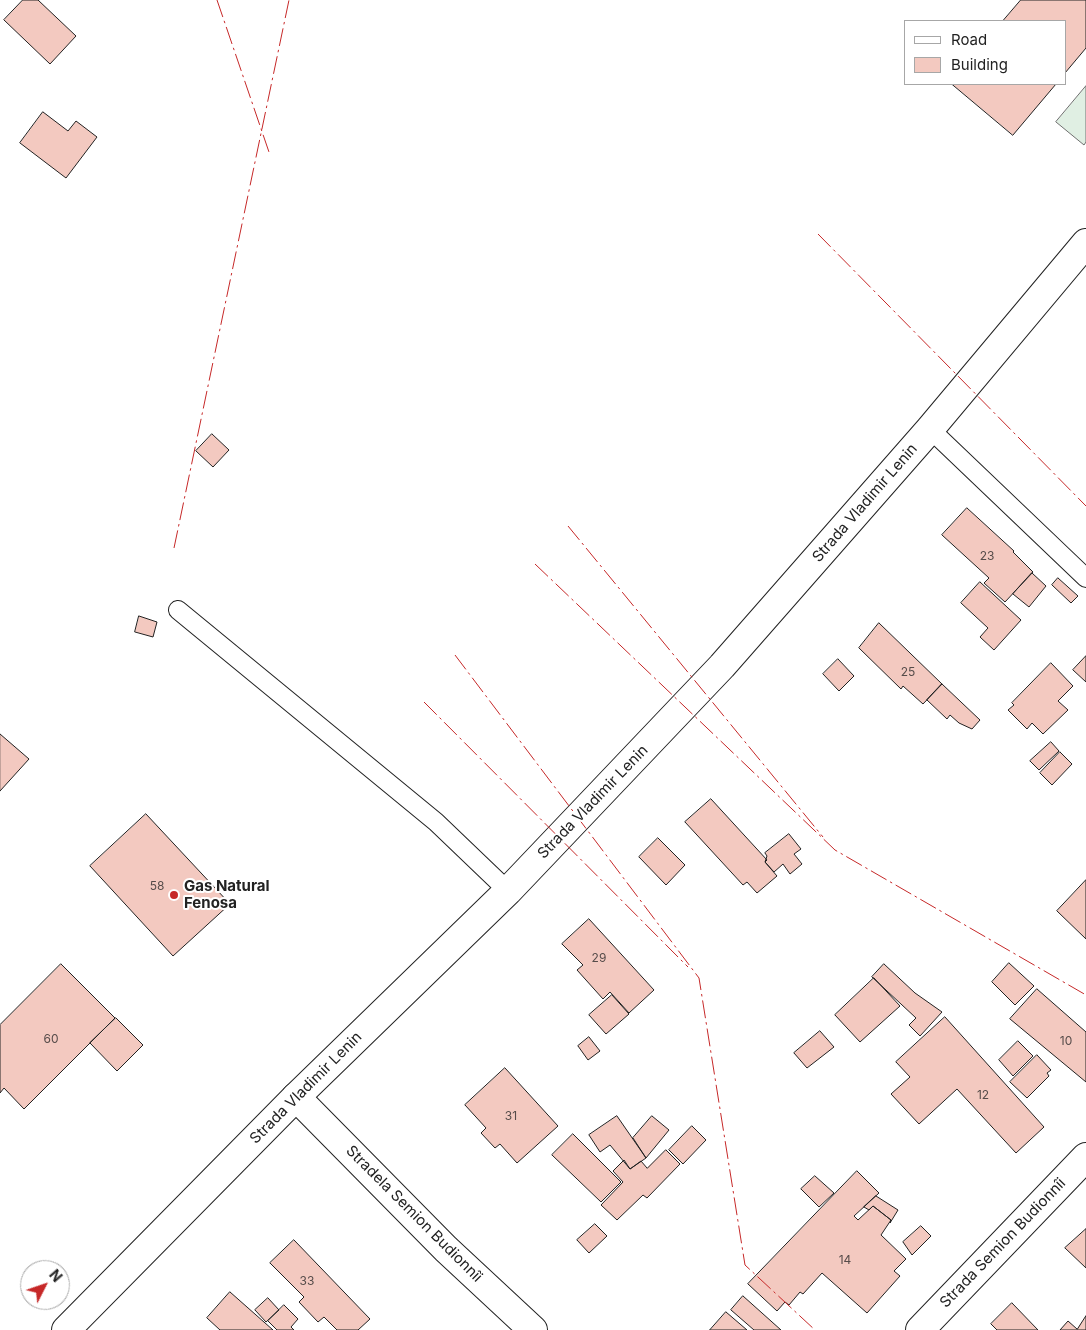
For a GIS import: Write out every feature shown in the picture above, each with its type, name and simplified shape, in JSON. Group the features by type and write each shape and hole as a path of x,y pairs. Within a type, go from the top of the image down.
{"main road":[{"name":"Strada Vladimir Lenin","path":"66,1330 296,1097 508,890 722,666 930,429 1086,243"},
{"name":"Stradela Semion Budionnîi","path":"296,1097 446,1248 533,1330"},
{"name":"Strada Semion Budionnîi","path":"920,1330 1086,1157"}],"lane":[{"path":"930,429 1086,578"},
{"path":"178,610 436,822 508,890"}],"green space":[{"path":"1086,86 1086,142 1084,145 1056,122"}],"building":[{"path":"23,0 38,0 76,36 50,64 4,20"},
{"path":"1021,0 1086,0 1086,48 1066,72 1066,20 1004,20"},
{"path":"953,85 1055,85 1013,135"},
{"path":"43,112 68,131 76,121 97,137 66,178 20,143"},
{"path":"212,434 229,450 213,467 196,451"},
{"path":"967,508 1014,551 1033,572 1005,602 984,583 989,578 942,535"},
{"path":"1032,573 1046,586 1029,607 1013,594"},
{"path":"1058,578 1078,596 1071,603 1052,585"},
{"path":"980,582 1021,620 994,650 980,637 988,628 961,603"},
{"path":"139,616 157,622 153,637 135,632"},
{"path":"879,623 942,684 923,704 903,686 901,689 859,648"},
{"path":"1086,656 1086,682 1073,670"},
{"path":"838,659 854,676 839,691 823,674"},
{"path":"1051,663 1073,686 1058,701 1068,710 1043,734 1032,723 1027,729 1008,710 1014,705 1012,703"},
{"path":"942,684 980,720 972,729 959,723 950,715 947,719 927,700"},
{"path":"0,734 29,759 0,791"},
{"path":"1051,742 1059,751 1039,770 1030,761"},
{"path":"1060,752 1072,764 1052,785 1040,773"},
{"path":"711,799 767,860 765,862 777,876 757,893 747,882 743,885 685,822"},
{"path":"146,814 230,904 173,956 90,866"},
{"path":"789,834 801,849 794,854 802,864 790,874 783,864 774,872 765,862 767,856 765,853"},
{"path":"658,838 685,865 666,885 639,857"},
{"path":"1086,880 1086,939 1057,911"},
{"path":"589,919 654,990 629,1013 610,992 603,999 577,970 583,965 562,944"},
{"path":"1009,963 1034,986 1015,1005 992,982"},
{"path":"61,964 115,1018 24,1109 4,1088 0,1093 0,1025"},
{"path":"884,964 915,993 942,1012 920,1036 909,1025 916,1018 872,977"},
{"path":"874,978 900,1006 860,1042 835,1015"},
{"path":"1037,989 1086,1032 1086,1082 1010,1019"},
{"path":"612,995 629,1014 606,1034 589,1015"},
{"path":"945,1017 1044,1127 1016,1153 957,1089 919,1124 891,1094 910,1077 896,1062"},
{"path":"116,1018 143,1045 117,1071 90,1043"},
{"path":"820,1031 834,1047 807,1068 794,1053"},
{"path":"589,1037 600,1051 588,1060 578,1046"},
{"path":"1018,1041 1033,1056 1013,1076 999,1060"},
{"path":"1037,1055 1051,1070 1047,1073 1049,1076 1027,1098 1010,1082"},
{"path":"505,1068 558,1126 517,1163 500,1144 495,1148 481,1133 486,1128 465,1105"},
{"path":"617,1116 646,1158 630,1169 610,1145 600,1152 589,1135"},
{"path":"652,1116 669,1130 646,1158 633,1138"},
{"path":"692,1126 706,1140 683,1164 669,1150"},
{"path":"573,1134 621,1182 601,1202 552,1155"},
{"path":"666,1150 680,1164 647,1198 643,1195 617,1220 601,1205 623,1182 613,1171 624,1160 630,1169 641,1161 647,1168"},
{"path":"857,1171 879,1193 854,1216 858,1220 873,1206 891,1220 881,1235 906,1259 894,1271 900,1276 867,1313 822,1273 803,1294 800,1292 789,1305 785,1302 777,1311 748,1284"},
{"path":"815,1176 834,1193 819,1207 801,1189"},
{"path":"876,1196 898,1210 890,1223 891,1220 873,1206 869,1210 864,1207"},
{"path":"595,1224 607,1236 589,1253 577,1240"},
{"path":"921,1226 931,1236 912,1255 903,1242"},
{"path":"1086,1229 1086,1268 1065,1248"},
{"path":"294,1240 370,1319 358,1330 337,1330 324,1317 318,1322 299,1302 304,1297 270,1263"},
{"path":"230,1292 273,1330 220,1330 207,1318"},
{"path":"743,1296 781,1330 754,1330 731,1310"},
{"path":"268,1298 279,1310 266,1322 255,1310"},
{"path":"1012,1303 1038,1330 997,1330 991,1324"},
{"path":"284,1305 298,1319 291,1327 294,1330 277,1330 268,1321"},
{"path":"726,1312 747,1330 710,1330"},
{"path":"1086,1316 1086,1330 1060,1330 1068,1321 1077,1329"}],"power":[{"path":"217,0 270,155"},
{"path":"174,548 289,0"},
{"path":"818,234 1086,506"},
{"path":"568,526 823,837"},
{"path":"535,564 835,850 1086,995"},
{"path":"455,655 699,978 745,1265 815,1330"},
{"path":"424,702 688,967"}],"place":[{"name":"Gas Natural Fenosa","path":"174,895"}]}
